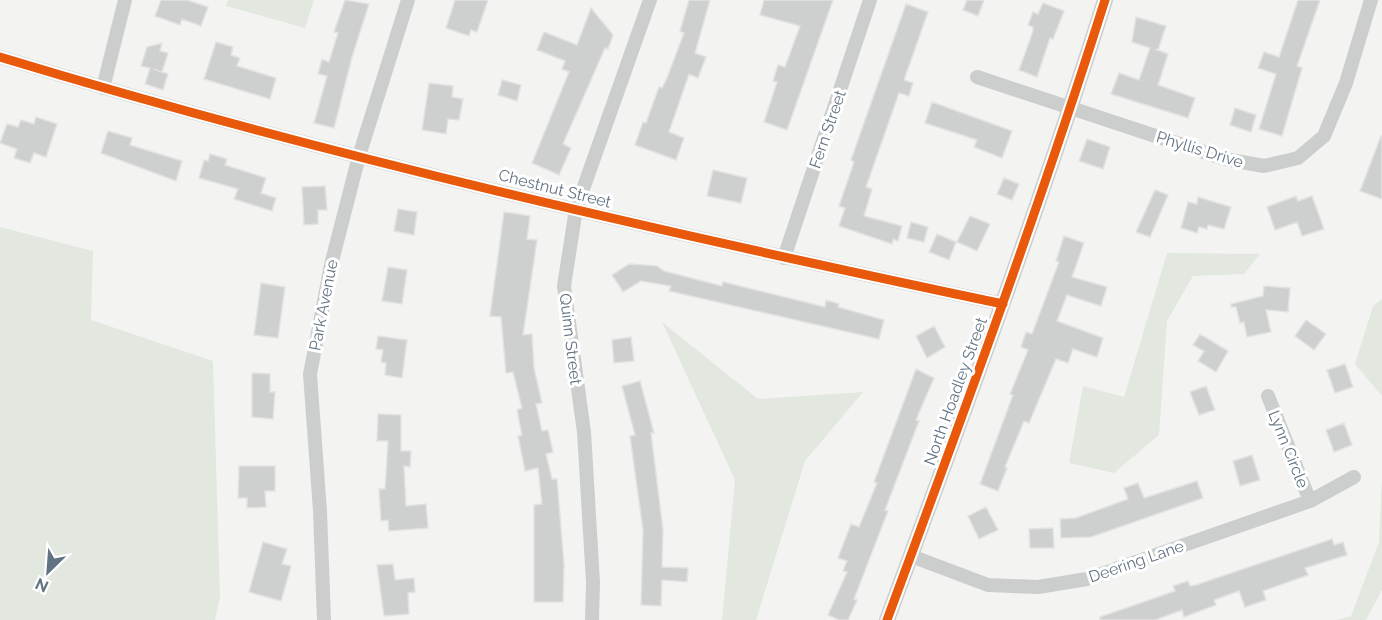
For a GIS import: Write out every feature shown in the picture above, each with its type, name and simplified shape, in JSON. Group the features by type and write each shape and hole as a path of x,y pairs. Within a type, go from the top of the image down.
{"street":[{"path":"103,88 125,0"},
{"name":"Park Avenue","path":"324,620 320,511 310,375 331,265 359,156 408,0"},
{"name":"Quinn Street","path":"592,620 593,582 584,432 564,286 576,209 650,0"},
{"name":"Fern Street","path":"784,258 870,0"},
{"name":"North Hoadley Street","path":"887,620 1003,304 1071,107 1105,0"},
{"name":"Phyllis Drive","path":"976,77 1225,159 1263,166 1298,158 1324,136 1346,83 1371,0"},
{"name":"Chestnut Street","path":"0,57 103,88 359,156 784,258 1003,304"},
{"name":"Lynn Circle","path":"1268,396 1310,501"},
{"name":"Deering Lane","path":"911,556 988,585 1038,587 1087,579 1310,501 1354,477"}],"shaded area":[{"path":"228,0 314,0 305,28 226,6"},
{"path":"0,227 93,251 91,320 213,361 220,597 215,620 0,620"},
{"path":"1167,253 1260,254 1244,274 1193,276 1167,321 1159,435 1114,473 1069,463 1083,386 1124,397"},
{"path":"1382,299 1382,396 1355,364 1373,306"},
{"path":"662,322 758,399 863,392 805,461 756,620 722,620 735,480"},
{"path":"1382,476 1382,590 1366,620 1337,620 1351,616 1379,542"}],"building":[{"path":"161,0 187,0 208,7 201,26 182,19 180,25 155,16"},
{"path":"345,0 369,4 352,57 334,128 314,123 327,76 318,74 322,59 329,62 338,33 334,32"},
{"path":"455,0 488,0 477,32 471,30 469,36 446,28"},
{"path":"689,0 710,0 695,53 706,57 698,78 689,74 669,132 684,138 676,160 635,145 659,87 662,88 667,78 684,33 680,31"},
{"path":"764,0 833,0 787,130 764,122 777,82 773,81 778,65 785,67 800,26 760,15"},
{"path":"967,0 984,0 978,16 963,10"},
{"path":"1298,0 1320,0 1297,66 1302,68 1282,136 1259,129 1276,74 1258,68 1264,52 1279,57"},
{"path":"1043,3 1064,11 1053,39 1050,38 1037,77 1019,70 1033,31 1033,27 1028,25 1033,12 1038,14"},
{"path":"906,4 928,12 904,80 913,83 909,96 899,93 866,187 872,189 864,216 902,226 898,241 893,239 892,244 839,226 845,208 839,206 854,162 851,160"},
{"path":"591,8 613,35 608,49 605,48 563,144 571,148 559,175 532,163 569,72 562,69 565,61 537,50 544,32 577,45"},
{"path":"1136,17 1166,26 1158,50 1155,49 1168,54 1158,85 1195,98 1188,118 1111,94 1119,73 1139,80 1150,48 1132,42"},
{"path":"216,42 233,47 231,55 240,58 237,66 276,78 270,99 204,79"},
{"path":"162,43 160,51 168,53 162,72 168,74 163,90 145,84 150,68 141,66 147,47"},
{"path":"502,80 521,85 517,101 498,95"},
{"path":"429,83 453,86 452,97 463,99 459,120 448,119 446,134 422,130"},
{"path":"932,102 1012,131 1002,158 974,147 977,140 925,123"},
{"path":"1235,108 1256,115 1251,132 1230,125"},
{"path":"36,117 57,124 46,157 34,153 30,163 14,158 17,149 0,143 7,124 18,127 21,120 34,124"},
{"path":"108,131 132,138 130,145 182,161 176,181 101,153"},
{"path":"1382,136 1382,199 1360,191"},
{"path":"1087,139 1110,147 1103,169 1079,161"},
{"path":"210,154 227,159 225,165 266,178 261,193 276,198 272,211 234,199 238,189 199,178 204,160 208,161"},
{"path":"713,170 747,178 741,203 707,196"},
{"path":"1004,178 1019,184 1012,200 997,194"},
{"path":"325,186 327,210 318,210 318,224 304,225 302,187"},
{"path":"1155,190 1168,195 1150,237 1136,232"},
{"path":"1296,196 1298,201 1312,196 1324,229 1302,236 1297,222 1275,230 1267,207"},
{"path":"1198,197 1231,207 1224,229 1208,225 1207,229 1199,227 1197,233 1181,228 1188,202 1197,204"},
{"path":"398,209 417,212 414,235 394,231"},
{"path":"504,212 530,216 527,239 537,240 523,335 532,334 534,368 542,403 536,404 542,431 548,430 553,452 546,454 552,479 557,479 564,565 563,602 534,602 534,505 542,504 538,468 525,471 518,436 522,435 517,410 522,408 513,372 506,373 501,317 490,316"},
{"path":"970,216 990,224 977,251 957,242"},
{"path":"911,222 928,227 924,242 907,238"},
{"path":"937,234 956,242 949,260 929,252"},
{"path":"1064,236 1084,243 1072,277 1107,287 1101,306 1067,295 1057,321 1103,338 1097,357 1073,349 1068,363 1056,359 1029,423 1024,421 998,491 980,484 1013,395 1010,394 1028,350 1021,347 1026,332 1032,334 1059,262 1056,261"},
{"path":"629,264 657,266 664,271 722,286 723,282 825,307 826,300 839,304 838,307 884,320 879,339 669,291 671,286 641,281 623,292 612,275"},
{"path":"388,267 407,270 402,304 382,301"},
{"path":"261,283 285,287 278,338 254,335"},
{"path":"1264,286 1290,288 1288,312 1266,310 1271,332 1247,337 1244,322 1240,323 1236,307 1231,307 1231,304 1263,296"},
{"path":"1306,320 1326,334 1314,350 1295,336"},
{"path":"934,326 945,347 927,358 916,336"},
{"path":"1200,334 1228,351 1216,372 1198,361 1204,351 1193,345"},
{"path":"378,336 407,340 402,378 385,375 386,363 381,362 383,350 376,349"},
{"path":"631,337 634,361 614,363 612,340"},
{"path":"1345,364 1353,387 1335,393 1327,370"},
{"path":"916,369 934,378 916,420 919,421 885,510 888,511 854,599 857,600 848,620 839,620 828,615 847,572 843,571 847,561 838,558 851,524 859,527 877,483 874,482"},
{"path":"252,373 270,374 270,392 275,392 273,419 252,417"},
{"path":"640,381 654,433 651,433 663,530 662,567 688,568 687,582 662,580 661,606 641,605 643,530 630,436 635,435 622,386"},
{"path":"1206,386 1215,410 1199,415 1190,392"},
{"path":"378,414 401,415 401,451 411,451 410,467 404,466 406,506 426,504 428,528 389,531 388,520 381,521 379,489 385,489 388,441 377,441"},
{"path":"1344,423 1352,445 1334,452 1326,430"},
{"path":"1252,455 1260,480 1240,486 1233,461"},
{"path":"239,466 275,466 275,491 265,491 266,507 247,508 247,498 238,498"},
{"path":"1197,481 1203,498 1091,537 1061,538 1060,519 1076,518 1128,499 1124,488 1138,483 1144,498"},
{"path":"986,507 998,530 979,539 968,516"},
{"path":"1053,528 1054,548 1030,548 1029,529"},
{"path":"1332,539 1334,545 1343,542 1347,555 1305,568 1308,575 1263,591 1266,600 1245,607 1239,591 1214,600 1216,605 1184,617 1182,610 1155,620 1100,620 1100,617 1175,591 1173,586 1188,581 1190,586 1196,585"},
{"path":"263,542 287,549 282,564 291,566 281,601 249,592"},
{"path":"393,564 395,580 414,578 415,592 408,593 409,614 384,616 377,565"}],"cycle path":[{"path":"887,620 1027,234 1105,0"},
{"path":"0,57 248,128 498,191 750,250 1003,304"}]}
